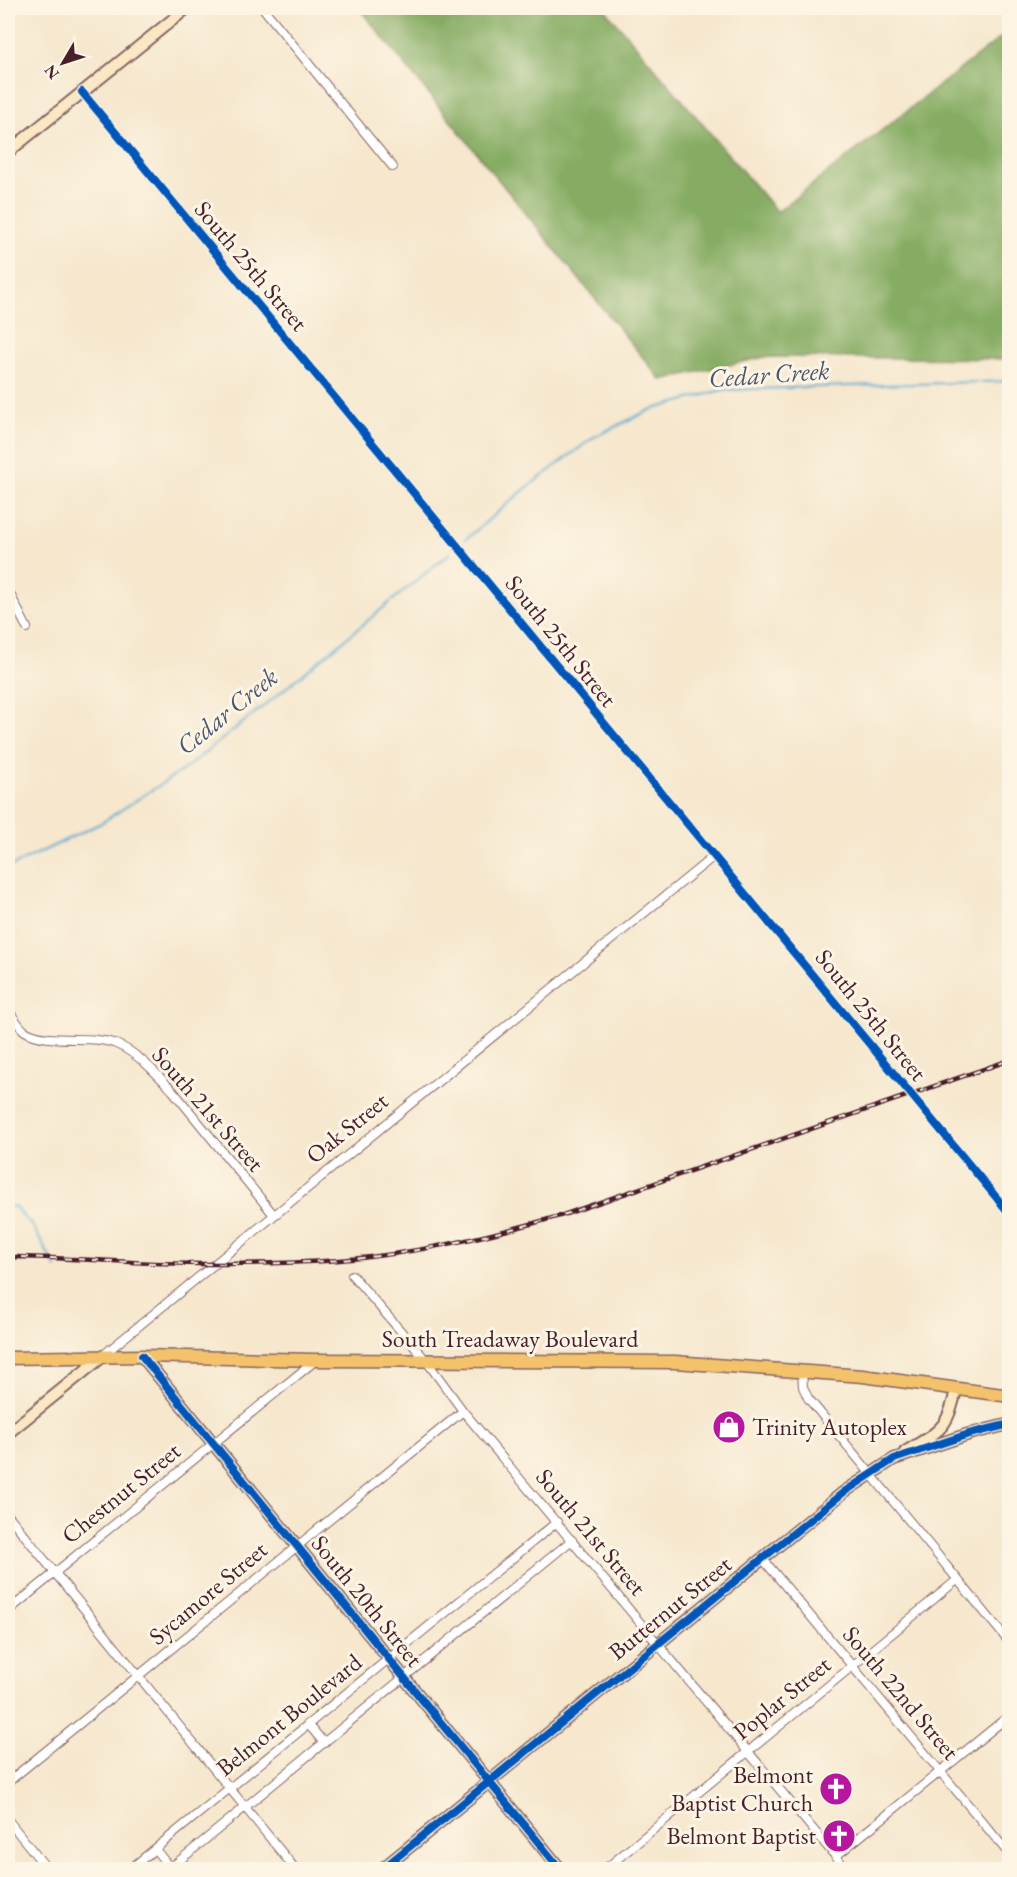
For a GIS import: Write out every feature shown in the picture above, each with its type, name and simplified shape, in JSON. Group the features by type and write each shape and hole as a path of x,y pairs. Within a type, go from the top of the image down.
{"main road":[{"name":"South Treadaway Boulevard","path":"8,1358 142,1356 316,1360 674,1362 863,1376 1010,1396"}],"street":[{"path":"8,152 187,8"},
{"path":"263,8 393,167"},
{"name":"South 25th Street","path":"82,92 1010,1214"},
{"path":"8,590 27,628"},
{"name":"Oak Street","path":"8,1432 714,856"},
{"name":"South 21st Street","path":"8,1010 25,1031 43,1037 97,1040 116,1044 134,1055 158,1075 274,1215"},
{"name":"South 21st Street","path":"352,1275 425,1359 463,1411 844,1867"},
{"name":"South 20th Street","path":"142,1356 561,1869"},
{"name":"Chestnut Street","path":"8,1611 316,1360"},
{"path":"802,1372 803,1388 808,1398 1010,1643"},
{"path":"894,1459 937,1432 948,1420 956,1389"},
{"name":"Sycamore Street","path":"8,1782 463,1411"},
{"name":"Butternut Street","path":"381,1869 762,1558 869,1474 894,1459 969,1434 1008,1425"},
{"path":"8,1515 296,1869"},
{"name":"Belmont Boulevard","path":"129,1869 557,1522"},
{"name":"Belmont Boulevard","path":"169,1869 572,1540"},
{"name":"South 22nd Street","path":"762,1558 1010,1855"},
{"name":"Poplar Street","path":"604,1869 957,1580"},
{"path":"836,1856 1010,1715"},
{"path":"308,1724 324,1743"},
{"path":"8,1820 48,1869"},
{"path":"155,1848 169,1869"},
{"path":"835,1869 844,1867"}],"green space":[{"path":"359,8 604,8 777,212 1009,31 1009,359 765,357 661,380"}],"waterway":[{"name":"Cedar Creek","path":"466,539 525,489 594,437 650,410 722,390 1010,381"},
{"name":"Cedar Creek","path":"8,868 101,823 186,768 450,553"},
{"path":"8,1207 14,1206 33,1227 56,1268"}],"railway":[{"path":"8,1257 156,1263 261,1264 340,1260 425,1249 563,1215 1010,1060"}],"cycle path":[{"path":"82,92 1010,1214"},
{"path":"142,1356 561,1870"},
{"path":"381,1870 844,1492 894,1459 969,1434 1010,1424"}],"place":[{"name":"Trinity Autoplex","path":"729,1427"},
{"name":"Belmont Baptist Church","path":"836,1789"},
{"name":"Belmont Baptist","path":"839,1836"}]}
